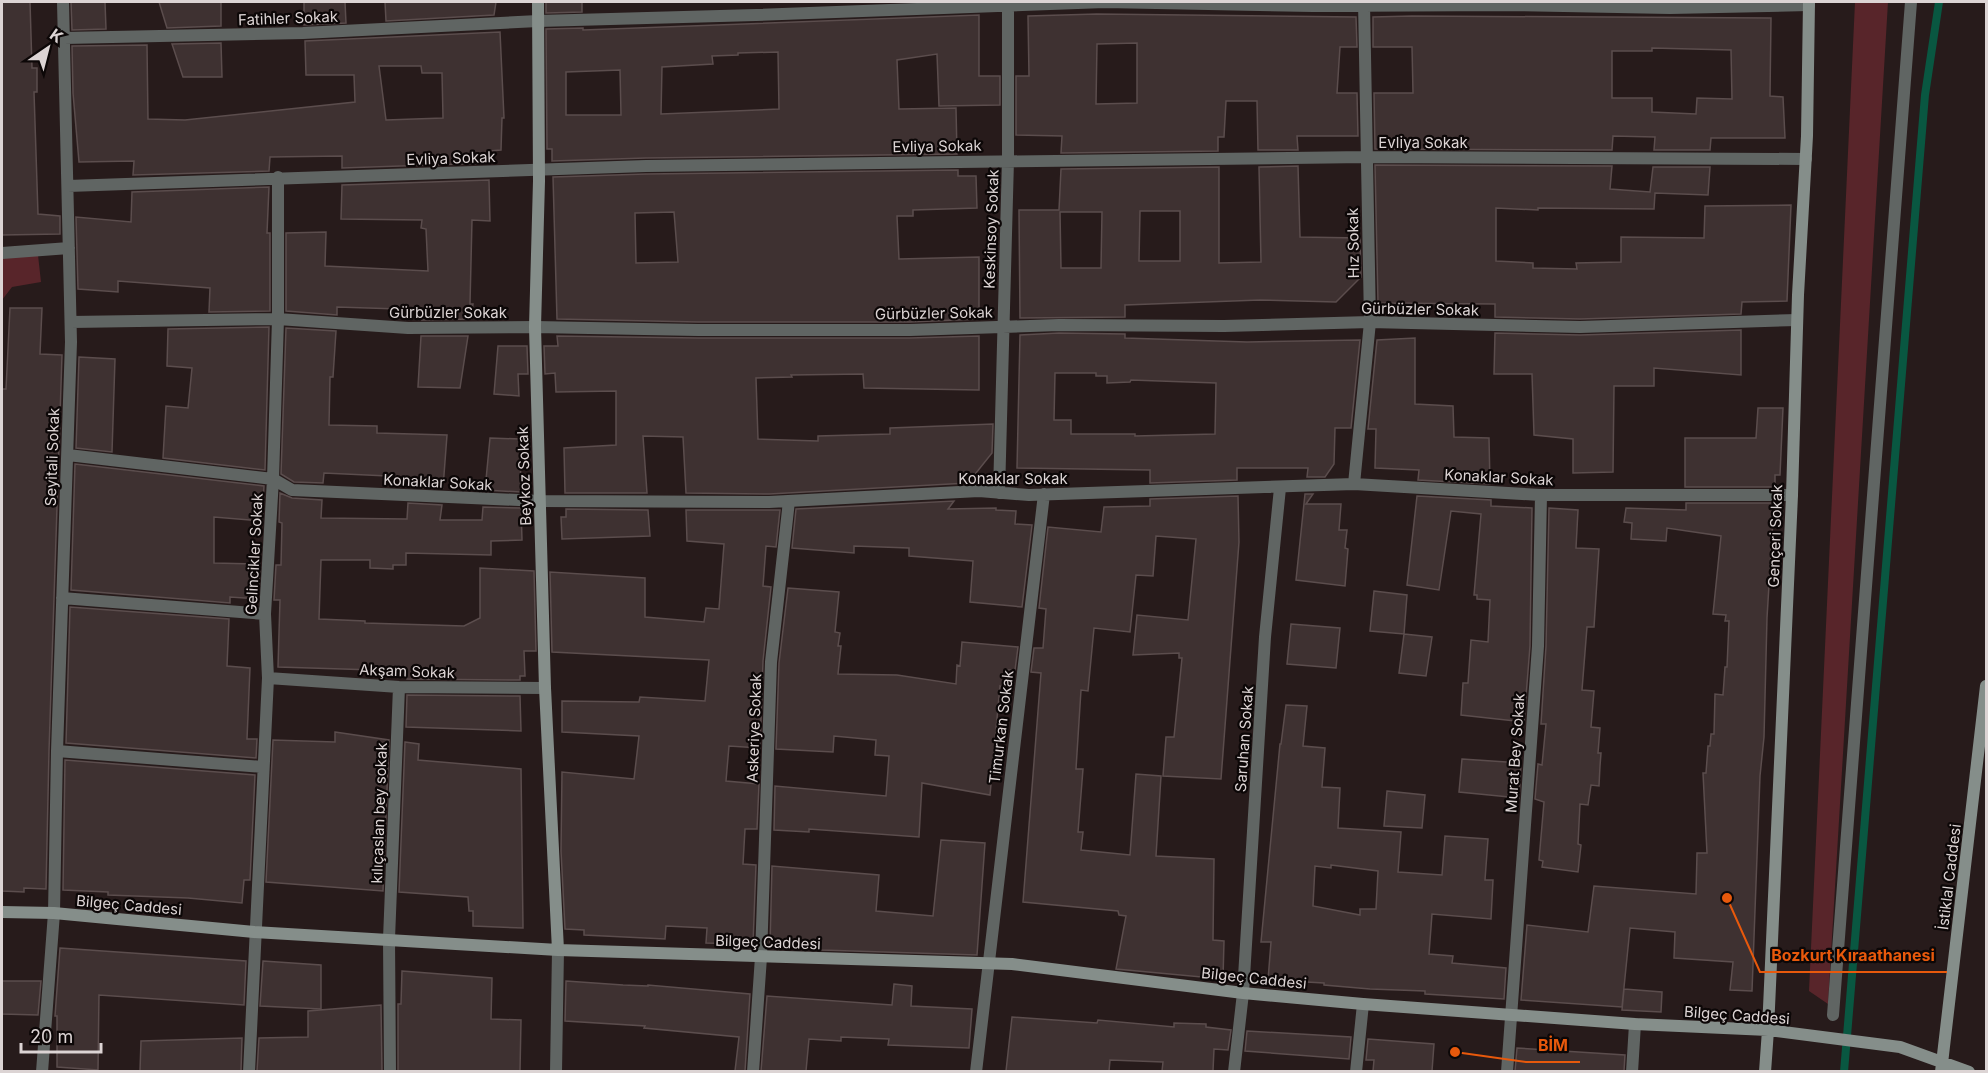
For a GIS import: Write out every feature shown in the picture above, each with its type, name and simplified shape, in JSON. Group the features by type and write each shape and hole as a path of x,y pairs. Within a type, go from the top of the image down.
{"street":[{"name":"Seyitali Sokak","path":"42,1071 54,913 71,322 63,2"},
{"name":"Beykoz Sokak","path":"538,2 539,171 535,327 545,688 558,950"},
{"name":"Fatihler Sokak","path":"64,38 303,33 538,21 1105,2 1670,8 1809,3"},
{"path":"1833,1015 1911,2"},
{"name":"Hız Sokak","path":"1354,484 1370,322 1364,3"},
{"name":"Gençeri Sokak","path":"1765,1071 1806,159 1809,3"},
{"name":"Keskinsoy Sokak","path":"999,493 1008,160 1008,4"},
{"name":"Evliya Sokak","path":"68,186 646,166 1008,160 1366,157 1806,159"},
{"name":"Gelincikler Sokak","path":"249,1071 268,678 265,614 273,479 278,319 278,177"},
{"path":"2,253 69,248"},
{"name":"Gürbüzler Sokak","path":"71,322 278,319 408,328 910,330 1370,322 1580,327 1797,320"},
{"name":"Konaklar Sokak","path":"68,455 273,479 292,490 540,501 789,501 979,491 1029,495 1354,484 1541,495 1792,495"},
{"name":"Saruhan Sokak","path":"1234,1071 1243,993 1265,637 1280,488"},
{"name":"Timurkan Sokak","path":"976,1071 1044,494"},
{"name":"Murat Bey Sokak","path":"1506,1071 1538,646 1541,495"},
{"name":"Askeriye Sokak","path":"753,1071 761,957 771,662 789,501"},
{"path":"62,598 265,614"},
{"name":"Akşam Sokak","path":"268,678 399,687 545,688"},
{"name":"İstiklal Caddesi","path":"1942,1067 1986,686"},
{"name":"kılıçaslan bey sokak","path":"390,1071 389,939 399,687"},
{"path":"57,751 263,767"},
{"name":"Bilgeç Caddesi","path":"2,912 54,913 254,932 558,950 1012,964 1243,993 1363,1004 1635,1024 1768,1030 1900,1047 1942,1067 1969,1071"},
{"path":"556,1071 558,950"},
{"path":"1356,1071 1363,1004"},
{"path":"1632,1071 1635,1024"}],"shaded area":[{"path":"1855,2 1888,2 1828,1004 1809,991"},
{"path":"38,255 41,282 12,287 2,300 2,258"}],"building":[{"path":"2,2 30,2 32,68 37,68 37,92 34,92 38,214 60,216 60,234 2,235"},
{"path":"71,2 105,2 106,29 72,30"},
{"path":"159,2 221,2 221,26 167,28"},
{"path":"304,2 345,2 346,23 304,25"},
{"path":"385,2 496,2 494,15 386,21"},
{"path":"546,2 582,2 582,12 546,13"},
{"path":"1097,14 1356,17 1357,47 1340,47 1337,93 1357,93 1358,136 1297,136 1298,150 1258,150 1257,101 1226,101 1224,137 1218,137 1218,151 1061,153 1062,136 1016,135 1016,76 1029,76 1028,16","holes":["1137,43 1137,103 1096,104 1097,44"]},
{"path":"979,15 979,76 1000,76 1000,105 939,106 937,54 897,60 899,109 956,108 957,154 552,161 552,149 547,149 546,29 583,28 583,30","holes":["778,52 779,109 661,114 662,67 713,64 712,56","620,70 621,115 566,115 566,72"]},
{"path":"1373,17 1771,18 1770,96 1783,97 1785,138 1711,138 1710,150 1654,150 1655,137 1613,136 1612,150 1375,149 1374,93 1413,93 1412,47 1373,47","holes":["1652,48 1731,50 1732,99 1697,98 1696,114 1652,112 1652,98 1612,98 1612,51 1652,51"]},
{"path":"500,32 504,118 502,118 501,150 489,151 489,163 342,168 342,156 270,157 269,171 133,175 134,161 79,162 73,93 72,46 147,45 148,119 185,120 355,102 354,75 306,75 305,41","holes":["379,66 421,66 422,73 442,73 443,118 386,120"]},
{"path":"221,43 222,77 183,77 172,44"},
{"path":"1375,165 1612,166 1610,189 1650,192 1653,167 1710,167 1708,195 1655,193 1654,209 1496,208 1496,261 1533,263 1533,268 1577,269 1576,263 1621,262 1621,237 1704,238 1705,206 1791,205 1787,301 1742,302 1741,314 1580,319 1495,317 1495,304 1378,303"},
{"path":"1298,166 1300,237 1360,238 1361,277 1336,302 1260,300 1125,305 1125,317 1020,318 1019,210 1059,210 1061,169 1219,167 1219,263 1261,262 1259,167","holes":["1140,211 1180,211 1180,261 1139,261","1060,212 1102,212 1101,268 1061,268"]},
{"path":"958,170 958,176 976,176 977,208 913,210 913,216 897,216 899,259 979,257 979,319 910,322 698,322 557,319 553,177","holes":["674,212 678,262 636,263 635,213"]},
{"path":"489,180 490,221 472,220 470,304 473,304 471,319 422,320 423,310 337,307 337,315 286,311 286,233 326,232 325,266 428,271 426,229 421,228 422,220 341,219 342,185"},
{"path":"269,187 267,233 270,233 270,311 209,312 210,288 118,281 118,292 78,289 76,217 131,222 132,192"},
{"path":"10,308 42,308 40,354 62,355 46,889 24,888 24,892 2,891 2,389 6,389"},
{"path":"269,327 265,470 163,458 166,406 188,408 192,368 167,366 168,329"},
{"path":"286,328 336,331 333,377 330,377 329,425 377,426 377,433 447,435 443,488 409,487 409,477 324,473 323,483 294,482 281,474"},
{"path":"1741,330 1741,375 1654,368 1654,386 1614,386 1613,472 1573,473 1573,439 1534,435 1532,374 1494,374 1495,333 1580,335"},
{"path":"1125,334 1125,338 1247,342 1360,340 1351,428 1335,428 1334,464 1325,477 1307,477 1308,468 1237,468 1237,480 1150,483 1150,470 1017,468 1020,335","holes":["1055,373 1096,373 1096,376 1107,376 1107,383 1130,382 1131,380 1216,383 1215,434 1135,436 1135,434 1071,434 1071,420 1054,420"]},
{"path":"421,336 468,336 460,388 418,387"},
{"path":"557,336 910,338 979,336 979,390 864,388 863,374 756,378 758,439 818,441 818,436 890,434 890,428 993,424 992,453 968,483 769,494 686,493 683,437 643,436 647,493 565,493 564,448 616,445 616,391 556,392 555,373 545,374 544,346 558,346"},
{"path":"1415,338 1415,404 1453,406 1454,437 1489,438 1490,484 1418,480 1419,470 1375,468 1376,429 1368,429 1377,340"},
{"path":"498,346 527,346 528,374 518,374 519,396 494,394"},
{"path":"79,357 115,359 112,452 76,448"},
{"path":"1758,408 1783,408 1780,475 1775,475 1775,487 1685,487 1685,438 1756,438"},
{"path":"490,438 520,439 521,492 485,490"},
{"path":"75,464 264,486 262,521 214,517 214,563 260,564 258,599 230,597 230,603 71,590"},
{"path":"280,493 292,498 322,500 321,518 407,519 408,503 442,505 440,520 482,520 483,507 521,508 522,540 491,541 491,555 406,553 406,565 393,565 393,569 370,568 370,560 321,560 319,619 464,626 480,618 480,568 534,571 536,651 524,651 525,676 520,676 520,680 407,679 407,671 278,667 280,600 274,600 276,565 281,565"},
{"path":"1305,494 1313,494 1306,504 1341,504 1339,530 1347,530 1345,548 1348,549 1345,586 1296,580"},
{"path":"1238,496 1239,542 1221,779 1163,776 1166,737 1174,737 1182,658 1179,658 1179,653 1133,655 1137,615 1188,620 1196,539 1156,536 1153,576 1136,575 1130,632 1094,628 1088,691 1081,690 1076,769 1083,769 1078,832 1083,832 1081,850 1130,855 1136,774 1161,776 1156,856 1214,859 1213,940 1224,941 1223,979 1116,969 1126,916 1119,915 1118,911 1023,902 1041,673 1031,672 1034,648 1043,648 1046,609 1039,608 1048,527 1101,532 1104,507 1150,506 1150,499"},
{"path":"1417,496 1491,500 1491,506 1532,508 1530,646 1524,722 1461,715 1463,683 1468,683 1471,640 1488,642 1490,600 1477,599 1477,595 1474,595 1481,514 1451,511 1439,590 1407,585"},
{"path":"954,501 948,509 996,508 996,510 1016,511 1015,524 1032,525 1022,607 970,602 973,561 909,556 909,548 854,546 854,553 792,548 796,509"},
{"path":"1686,503 1774,503 1767,618 1752,991 1730,990 1733,962 1674,958 1675,932 1630,928 1622,1007 1521,1000 1527,925 1588,932 1594,886 1696,894 1697,853 1707,853 1703,773 1706,773 1711,734 1714,734 1715,694 1723,695 1725,667 1727,667 1729,621 1725,621 1726,615 1713,614 1721,536 1667,528 1666,541 1631,539 1632,523 1624,522 1626,508 1686,510"},
{"path":"1549,508 1578,510 1576,548 1599,549 1594,627 1587,627 1582,690 1594,691 1591,727 1600,728 1599,786 1591,785 1588,805 1580,804 1578,844 1581,845 1578,872 1542,867 1543,861 1539,860 1544,802 1535,799 1538,764 1542,765 1546,724 1541,724 1546,646"},
{"path":"566,509 648,510 650,536 562,539 561,517 566,517"},
{"path":"686,510 780,510 776,547 766,546 763,586 771,587 763,661 760,748 729,746 726,781 759,784 757,829 745,829 743,864 756,865 753,944 706,943 707,928 666,926 665,939 584,935 584,930 565,929 561,851 562,772 634,779 639,736 562,732 562,701 639,702 640,697 705,701 709,660 552,652 550,572 645,578 645,617 704,622 706,608 719,609 724,544 687,541"},
{"path":"788,588 839,592 835,632 840,633 838,646 841,646 838,674 897,675 956,684 962,642 1018,647 1015,670 1006,670 1004,688 1000,686 990,795 922,783 919,837 809,829 809,832 774,830 775,786 886,796 889,756 875,755 876,740 834,736 833,752 776,749 779,663"},
{"path":"1374,591 1407,595 1404,634 1370,631"},
{"path":"70,607 229,619 227,666 250,668 247,739 257,739 256,758 66,743"},
{"path":"1291,624 1340,628 1336,668 1287,664"},
{"path":"1404,634 1432,637 1426,676 1399,673"},
{"path":"407,695 520,696 521,731 406,727"},
{"path":"1286,705 1307,706 1303,746 1325,748 1322,787 1340,788 1338,828 1401,832 1398,872 1442,875 1445,836 1488,839 1485,880 1493,880 1491,919 1432,914 1429,954 1453,956 1452,963 1506,968 1504,999 1268,980 1271,942 1261,942","holes":["1331,865 1378,871 1376,909 1360,909 1360,915 1313,906 1315,866 1331,868"]},
{"path":"335,732 389,740 383,891 266,882 273,740 335,742"},
{"path":"405,742 419,744 418,760 521,769 523,928 473,926 473,911 469,911 468,897 399,892"},
{"path":"1462,759 1521,763 1519,798 1459,792"},
{"path":"65,760 255,775 250,880 244,880 242,903 63,890"},
{"path":"1387,791 1425,795 1422,828 1384,826"},
{"path":"941,840 985,843 977,955 821,950 770,945 772,866 879,875 876,911 933,916"},
{"path":"60,948 246,961 244,1005 99,995 98,1070 57,1067 57,1016 55,1016"},
{"path":"263,961 321,965 321,1009 260,1006"},
{"path":"402,971 492,978 491,1019 521,1020 520,1071 398,1071 398,1004 401,1004"},
{"path":"2,981 41,981 38,1015 2,1014"},
{"path":"566,981 750,994 745,1071 735,1071 739,1037 644,1028 645,1026 565,1021"},
{"path":"894,984 912,986 911,1006 972,1009 969,1048 888,1045 889,1039 841,1037 841,1041 809,1039 806,1071 761,1071 767,996 892,1005"},
{"path":"1624,989 1662,992 1661,1012 1622,1010"},
{"path":"381,1005 382,1071 257,1071 259,1038 308,1037 308,1011"},
{"path":"1012,1017 1097,1023 1098,1020 1174,1027 1174,1023 1206,1024 1206,1027 1231,1030 1228,1050 1214,1049 1213,1071 1162,1071 1163,1062 1110,1060 1109,1071 1006,1071"},
{"path":"1247,1031 1351,1037 1349,1059 1245,1051"},
{"path":"242,1038 241,1071 140,1071 141,1041"},
{"path":"1368,1039 1434,1044 1432,1071 1373,1071 1374,1060 1366,1060"},
{"path":"1517,1048 1625,1055 1624,1071 1515,1071"}],"waterway":[{"path":"1844,1072 1925,95 1939,2"}],"place":[{"name":"Bozkurt Kıraathanesi","path":"1727,898"},
{"name":"BİM","path":"1455,1052"}]}
